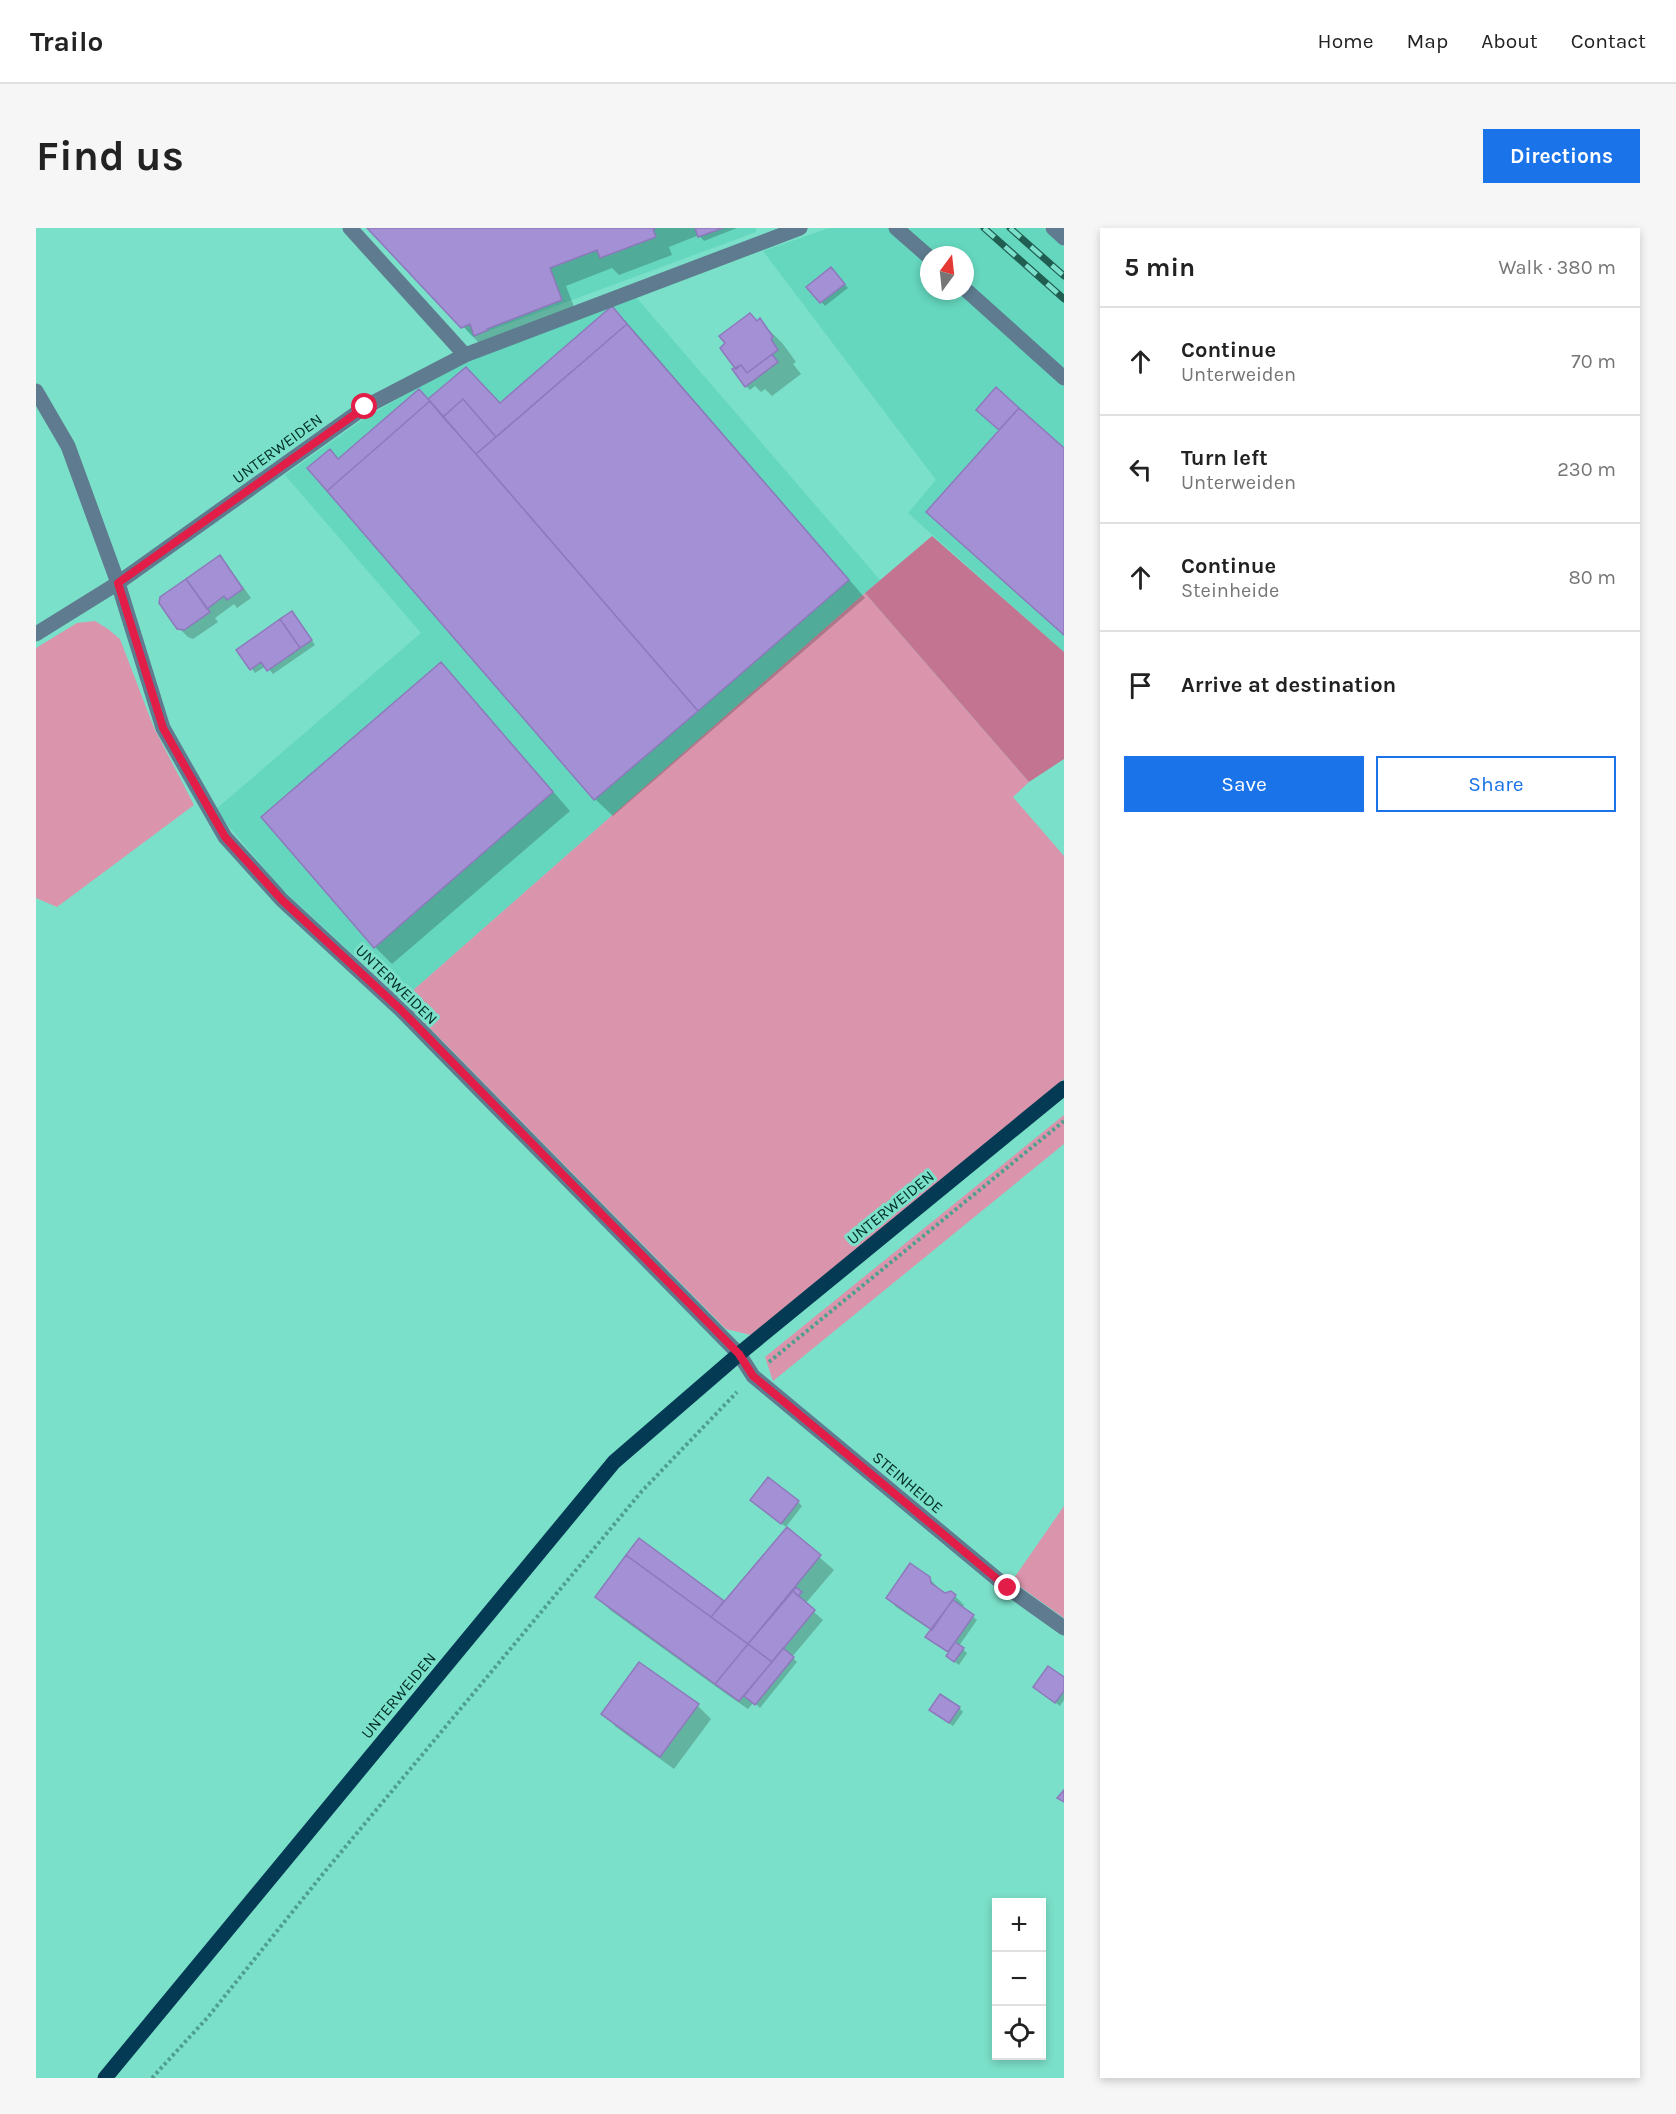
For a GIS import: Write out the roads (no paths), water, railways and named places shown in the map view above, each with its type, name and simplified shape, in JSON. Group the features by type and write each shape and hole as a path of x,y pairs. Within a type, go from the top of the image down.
{"main road":[{"name":"UNTERWEIDEN","path":"105,2078 614,1462 739,1354 1064,1088"}],"street":[{"path":"350,228 465,355"},
{"name":"UNTERWEIDEN","path":"36,633 118,583 365,407 465,355 801,228"},
{"path":"896,228 920,249"},
{"path":"1053,228 1064,238"},
{"path":"974,298 1064,378"},
{"name":"UNTERWEIDEN","path":"36,391 68,446 118,583 163,728 225,837 282,900 401,1010 739,1354"},
{"name":"STEINHEIDE","path":"739,1354 753,1376 1008,1588 1064,1628"}],"railway":[{"path":"984,228 1064,299"},
{"path":"1010,228 1064,276"}]}
